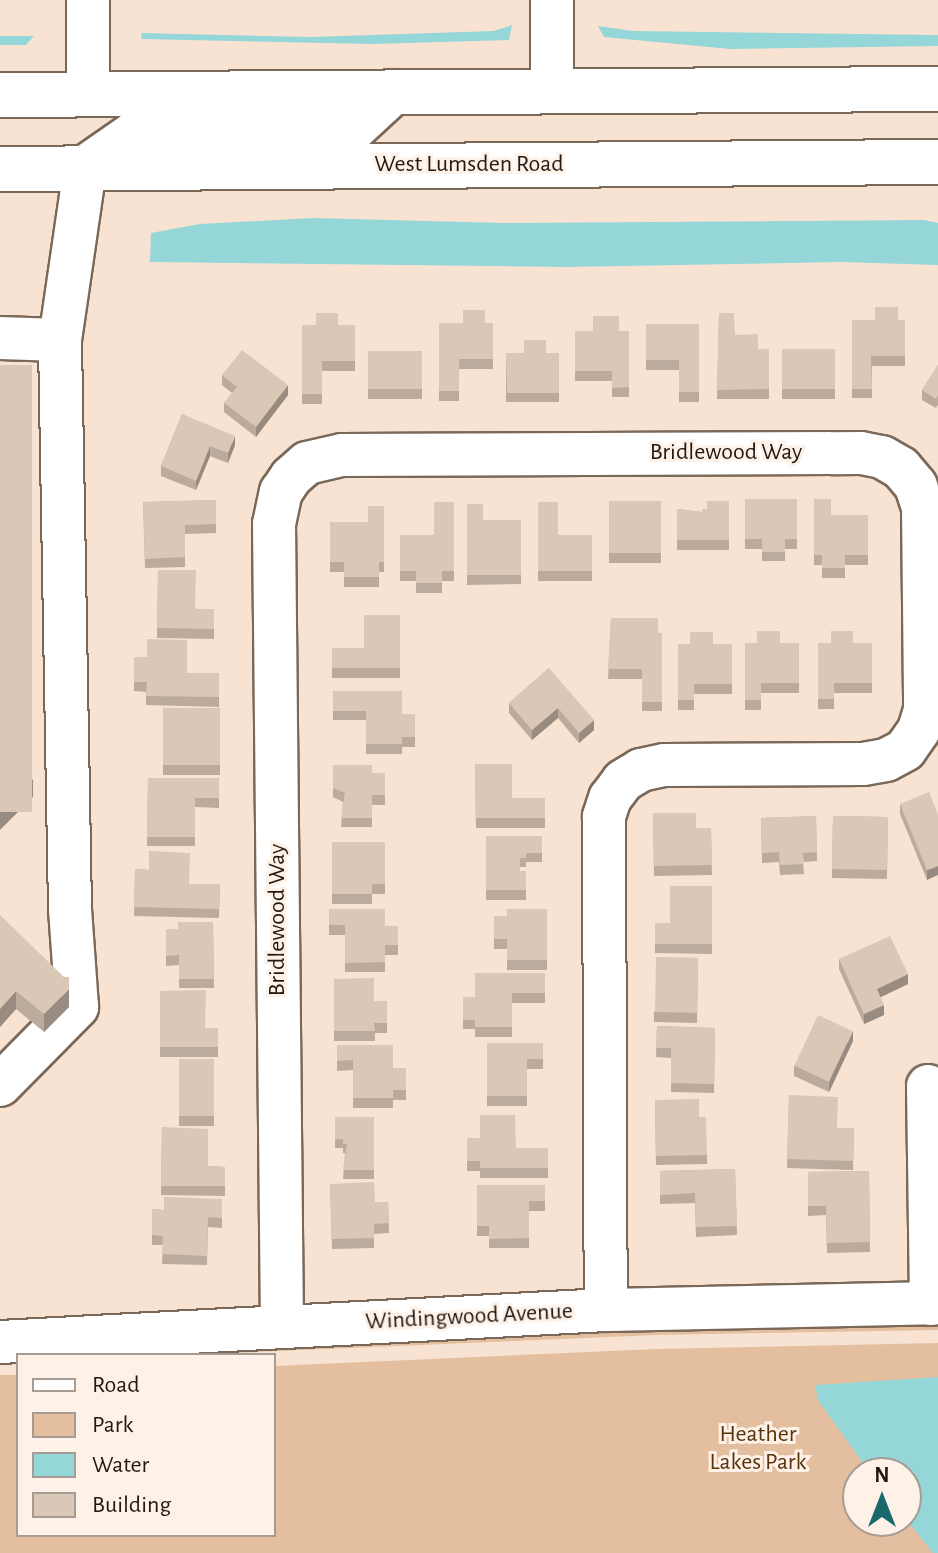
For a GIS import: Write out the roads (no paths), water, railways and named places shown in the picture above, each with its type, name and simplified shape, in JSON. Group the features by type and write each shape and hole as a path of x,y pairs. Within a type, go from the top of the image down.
{"main road":[{"path":"0,95 938,89"},
{"path":"85,168 134,134 353,129 393,92"},
{"name":"West Lumsden Road","path":"0,169 938,162"}],"street":[{"path":"88,0 88,95"},
{"path":"552,0 552,91"},
{"path":"0,1085 77,1007 70,909 60,340 85,168"},
{"path":"0,338 60,340"},
{"name":"Bridlewood Way","path":"282,1327 274,524 278,500 291,477 307,463 342,455 861,453 882,457 901,468 916,486 923,507 925,710 919,730 905,750 886,760 863,764 664,765 641,770 617,790 604,817 606,1310"},
{"path":"928,1086 935,1304"},
{"name":"Windingwood Avenue","path":"0,1342 606,1310 935,1304"}],"water":[{"path":"512,25 509,40 372,44 142,39 141,33 310,37 494,31"},
{"path":"598,26 633,31 938,35 938,46 730,49 604,37"},
{"path":"0,36 34,36 26,45 0,45"},
{"path":"313,218 504,223 924,220 938,223 938,265 841,262 567,267 150,262 151,233 200,224"},
{"path":"938,1377 938,1553 933,1553 920,1537 922,1457 859,1457 818,1400 815,1385"}],"park label":[{"name":"Heather Lakes Park","path":"758,1449"}]}
